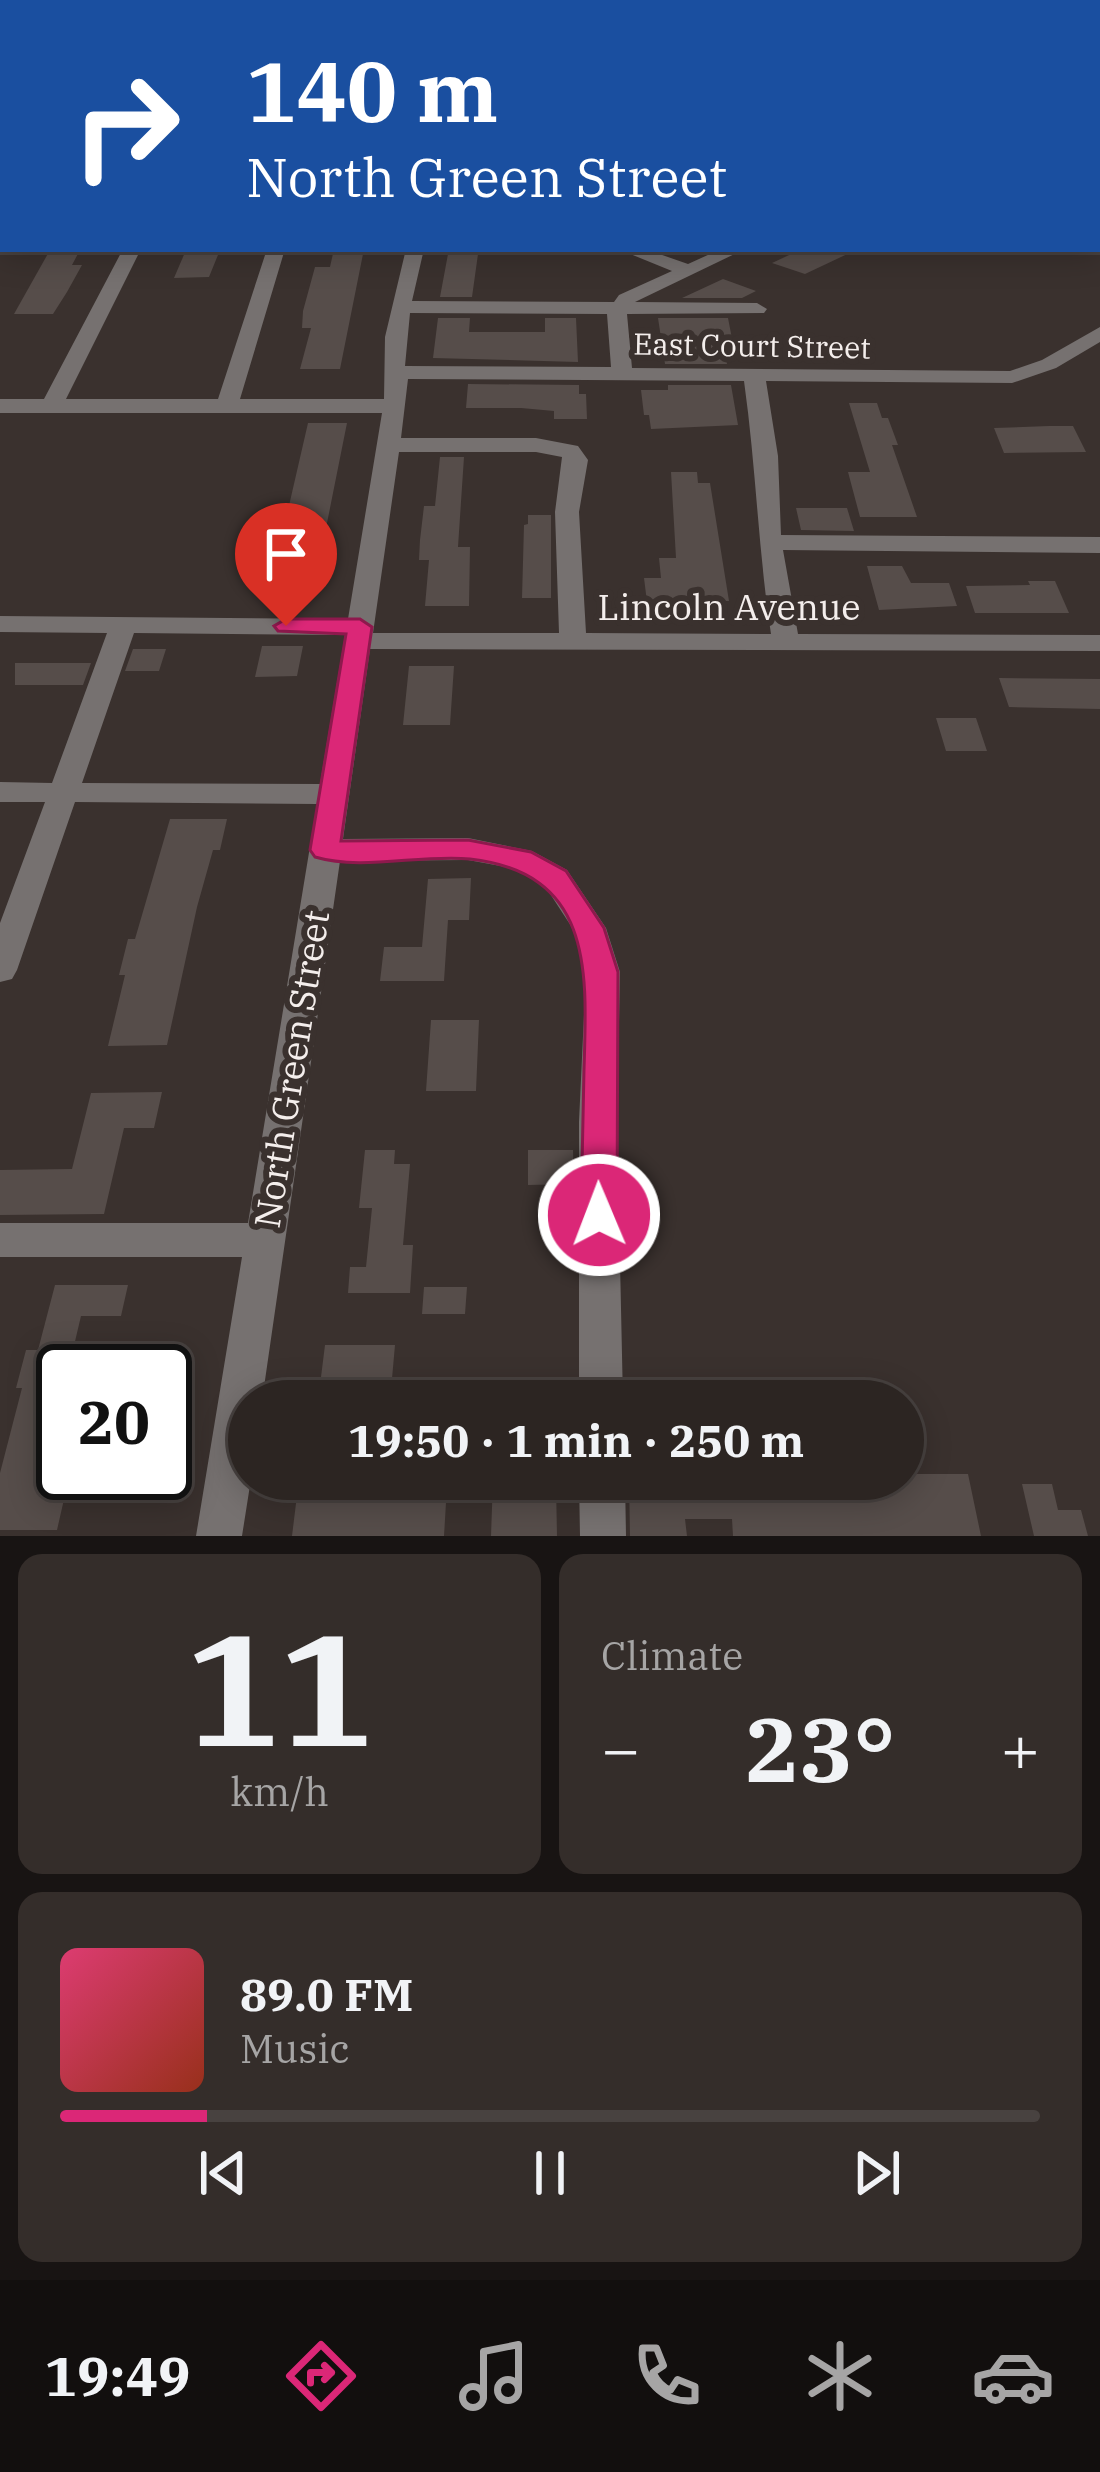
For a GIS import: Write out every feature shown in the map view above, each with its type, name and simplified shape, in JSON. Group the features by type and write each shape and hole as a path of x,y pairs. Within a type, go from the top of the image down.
{"street":[{"path":"53,404 130,252"},
{"path":"227,405 275,252"},
{"name":"North Green Street","path":"219,1536 414,252"},
{"path":"636,252 687,270"},
{"path":"622,374 619,308 626,299 729,252"},
{"path":"403,307 757,309"},
{"name":"East Court Street","path":"0,406 227,405 622,374 1012,377 1049,364 1100,333"},
{"path":"754,375 766,456 769,542 786,642"},
{"path":"388,445 536,446 570,452 576,460 567,512 573,642"},
{"path":"769,542 1100,545"},
{"name":"Lincoln Avenue","path":"0,624 573,642 1100,644"},
{"path":"0,970 123,625"},
{"path":"0,792 334,794"},
{"path":"325,850 468,849 521,859 556,878 589,928 603,972 598,1122 601,1380"},
{"path":"0,1240 265,1240"},
{"path":"602,1500 603,1536"}],"building":[{"path":"49,252 79,252 72,265 82,265 53,314 14,314"},
{"path":"185,252 219,252 209,277 174,278"},
{"path":"333,252 363,252 340,369 300,369 311,328 302,328 303,311 315,267 330,267"},
{"path":"796,252 852,252 805,274 772,263"},
{"path":"448,254 478,254 472,297 440,297"},
{"path":"723,279 756,291 742,298 682,298"},
{"path":"438,318 470,318 469,332 545,332 545,318 576,318 578,362 433,358"},
{"path":"658,318 728,318 736,359 726,359 727,364 665,364"},
{"path":"468,384 579,385 579,394 586,394 587,419 554,419 554,411 521,408 466,408"},
{"path":"668,385 731,385 738,425 651,429 641,390 668,390"},
{"path":"849,403 877,403 882,418 888,418 898,445 892,445 917,517 860,517 848,472 870,472"},
{"path":"308,423 347,423 321,553 264,549 273,510 288,510"},
{"path":"1073,426 1086,452 1004,453 994,428"},
{"path":"440,457 464,457 458,547 470,547 469,606 425,606 429,560 419,560 420,540 424,506 435,506"},
{"path":"671,472 697,472 698,483 710,483 729,601 647,602 644,578 661,578 659,558 676,558"},
{"path":"796,508 847,508 854,531 801,530"},
{"path":"528,515 551,515 551,598 522,598"},
{"path":"867,566 902,566 911,583 949,583 957,606 879,610"},
{"path":"1028,581 1055,581 1069,613 975,613 966,586 1030,585"},
{"path":"262,646 303,646 297,676 255,677"},
{"path":"133,649 166,649 159,671 125,671"},
{"path":"15,663 91,663 83,685 15,685"},
{"path":"409,666 454,666 450,725 403,725"},
{"path":"999,678 1100,679 1100,709 1009,707"},
{"path":"936,718 976,718 987,751 946,751"},
{"path":"170,819 227,819 197,907 167,1045 108,1046 125,975 119,975 128,939 135,939"},
{"path":"471,878 469,920 448,920 444,981 380,981 384,947 422,947 428,879"},
{"path":"431,1020 479,1020 476,1091 426,1091"},
{"path":"162,1092 154,1128 124,1128 104,1214 0,1215 0,1170 72,1169 91,1093"},
{"path":"365,1150 395,1150 394,1164 410,1164 403,1245 413,1245 410,1293 348,1293 350,1267 366,1267 372,1208 359,1208"},
{"path":"528,1150 573,1150 574,1184 528,1185"},
{"path":"55,1285 128,1285 121,1316 81,1316 74,1344 40,1344"},
{"path":"424,1287 467,1287 465,1314 422,1314"},
{"path":"325,1345 395,1345 392,1380 321,1380"},
{"path":"26,1350 36,1350 36,1500 64,1500 57,1530 0,1530 0,1473 22,1388 16,1388"},
{"path":"924,1474 968,1474 981,1536 733,1536 732,1519 685,1519 687,1536 630,1536 629,1500 924,1500"},
{"path":"1022,1484 1052,1484 1058,1510 1081,1510 1088,1536 1034,1536"},
{"path":"296,1500 446,1500 444,1536 292,1536"},
{"path":"492,1500 556,1500 557,1536 491,1536"}],"route":[{"path":"286,626 360,627 325,850 468,849 521,859 556,878 589,928 603,972 599,1215"}]}
